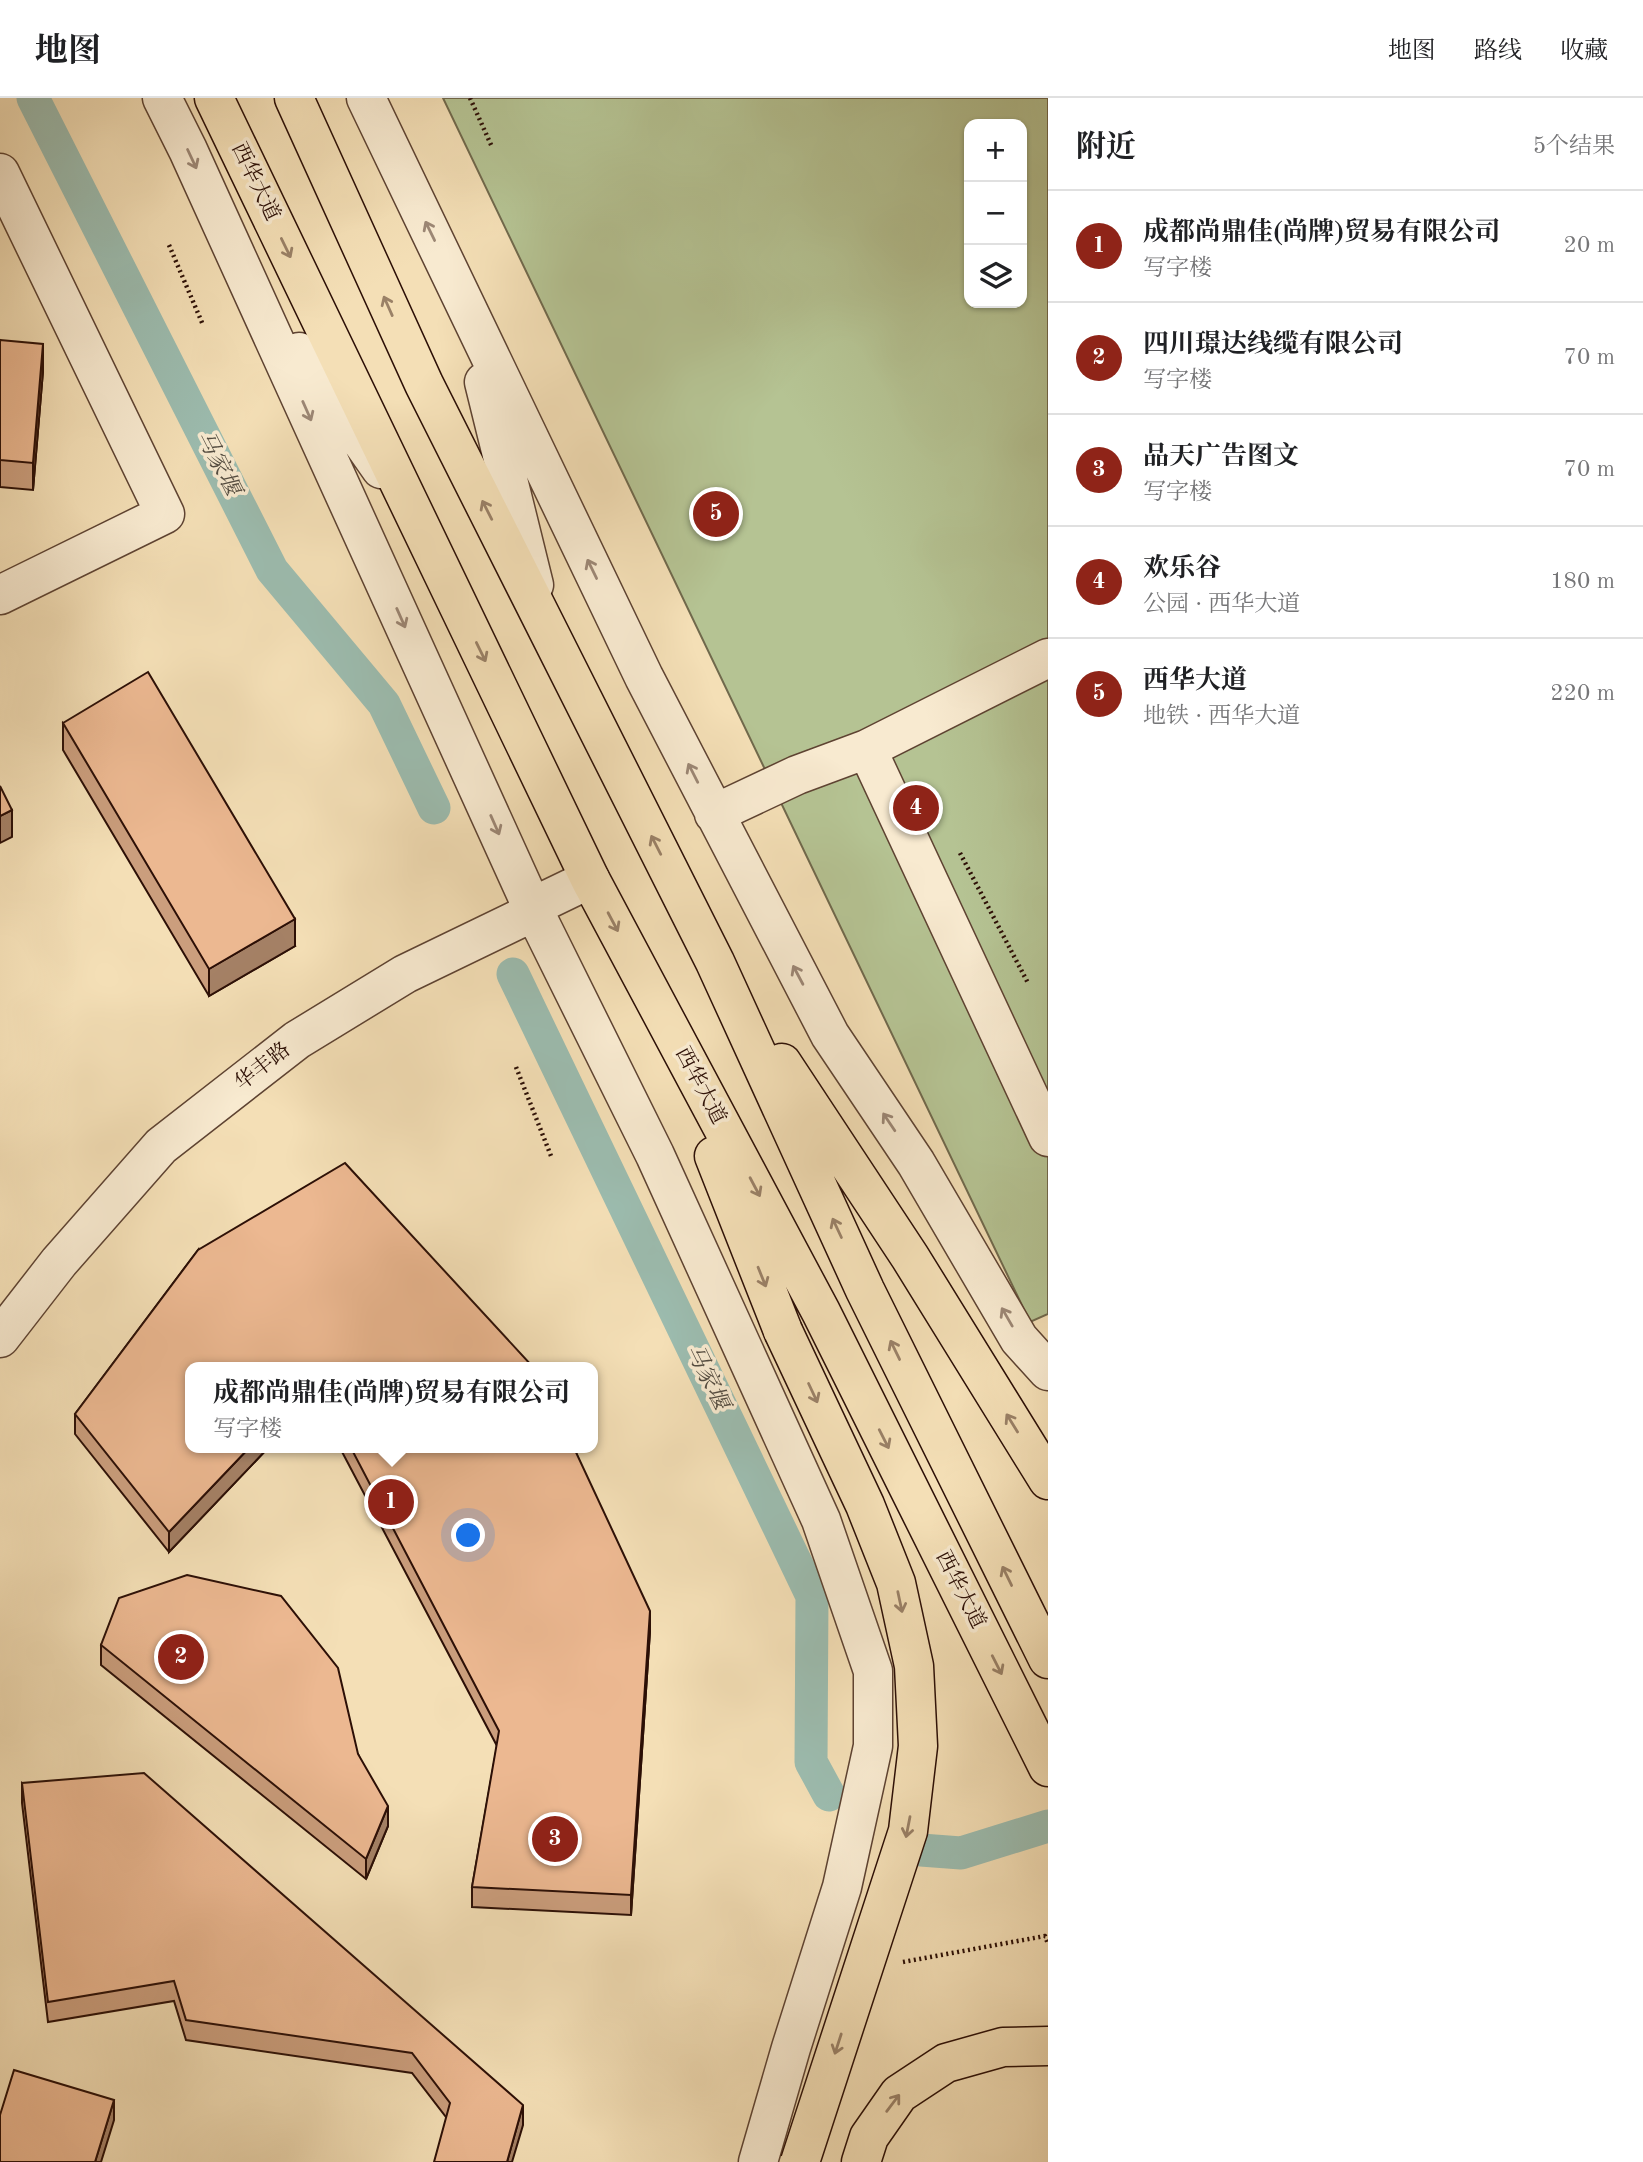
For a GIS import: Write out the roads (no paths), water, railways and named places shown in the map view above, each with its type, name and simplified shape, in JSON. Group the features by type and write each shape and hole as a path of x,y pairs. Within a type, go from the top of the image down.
{"highway":[{"name":"西华大道","path":"214,98 590,879 821,1312 1048,1767"},
{"path":"294,98 424,384 715,962 865,1290 1048,1660"},
{"path":"715,962 910,1257 1048,1480"},
{"path":"647,985 783,1331 866,1504 896,1583 914,1666 918,1746 908,1830 800,2162"},
{"path":"861,2162 869,2137 899,2094 947,2063 1003,2047 1048,2046"}],"street":[{"path":"162,98 532,907 655,1155 821,1520 873,1671 873,1746 842,1887 758,2162"},
{"path":"366,98 644,677 830,1035 916,1163 1019,1339 1048,1371"},
{"path":"0,173 165,514 0,595"},
{"path":"244,273 419,524"},
{"path":"464,303 543,621"},
{"path":"714,814 797,775 866,749 1048,658"},
{"path":"866,749 1048,1137"},
{"name":"华丰路","path":"0,1338 59,1262 161,1146 298,1040 405,974 525,916 532,907 590,879"}],"waterway":[{"name":"马家堰","path":"33,98 272,570 384,704 434,808"},
{"name":"马家堰","path":"513,974 812,1596 811,1762 829,1795"},
{"name":"马家堰","path":"921,1850 961,1853 1048,1826"}],"place":[{"name":"西华大道","path":"716,514"},
{"name":"欢乐谷","path":"916,808"},
{"name":"成都尚鼎佳(尚牌)贸易有限公司","path":"391,1502"},
{"name":"四川璟达线缆有限公司","path":"181,1657"},
{"name":"品天广告图文","path":"555,1839"}]}
